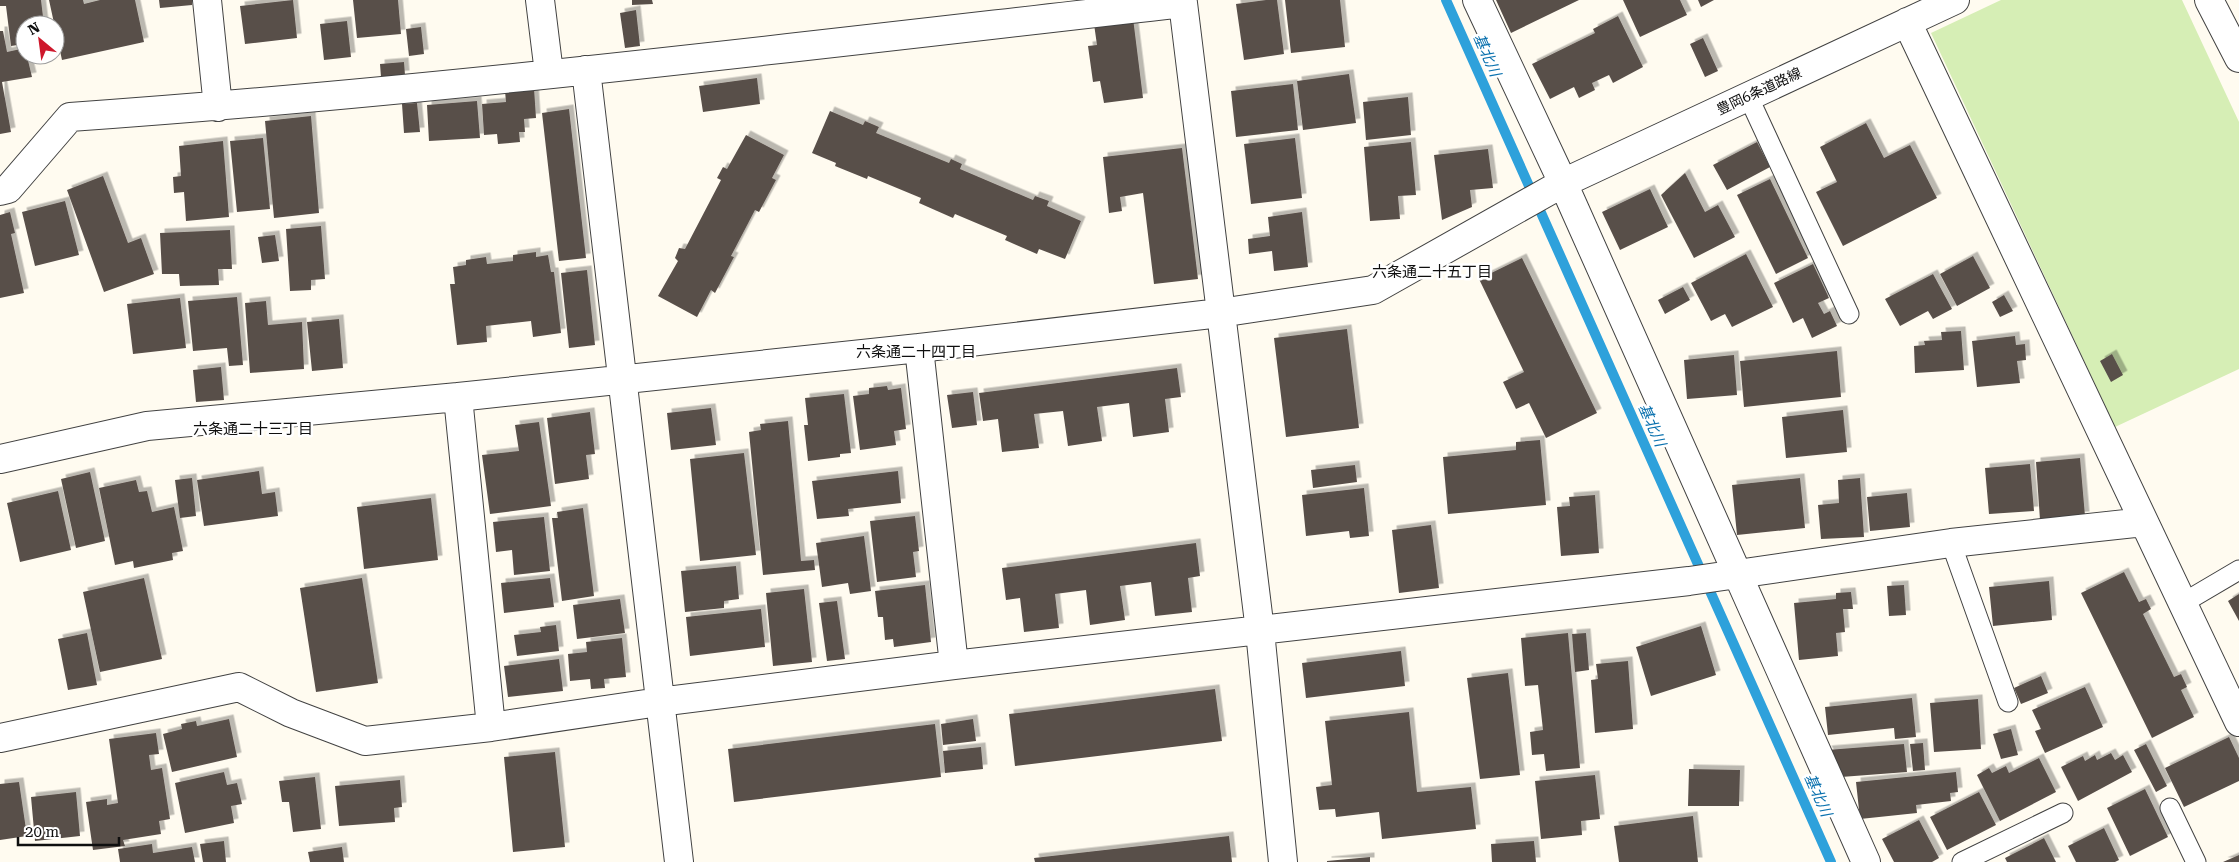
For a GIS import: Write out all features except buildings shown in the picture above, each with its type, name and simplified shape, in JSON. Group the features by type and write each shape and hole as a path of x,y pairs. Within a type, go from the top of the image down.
{"street":[{"path":"207,0 218,107"},
{"path":"540,0 549,73"},
{"path":"1476,0 1555,188 1866,862"},
{"name":"豊岡6条道路線","path":"0,459 147,426 458,397 920,348 1220,313 1373,290 1555,188 1748,96 1917,12 1956,0"},
{"path":"2210,0 2239,58"},
{"path":"0,191 8,189 70,117 218,107 586,70 1183,3 1260,631 1283,862"},
{"path":"1917,12 2144,522 2239,722"},
{"path":"586,70 679,862"},
{"path":"920,348 954,665"},
{"path":"458,397 490,727"},
{"path":"0,738 239,686 291,713 365,741 490,727 659,702 954,665 1689,581 1951,543 2144,522"}],"lane":[{"path":"1748,96 1849,314"},
{"path":"1951,543 2008,702"},
{"path":"2183,603 2239,570"},
{"path":"2170,808 2196,862"},
{"path":"1962,862 2063,813"}],"green space":[{"path":"2001,0 2182,0 2239,122 2239,369 2115,427 1931,33"}],"waterway":[{"name":"基北川","path":"1446,0 1831,862"}],"district":[{"name":"六条通二十五丁目","path":"1432,272"},
{"name":"六条通二十四丁目","path":"916,352"},
{"name":"六条通二十三丁目","path":"253,429"}]}
